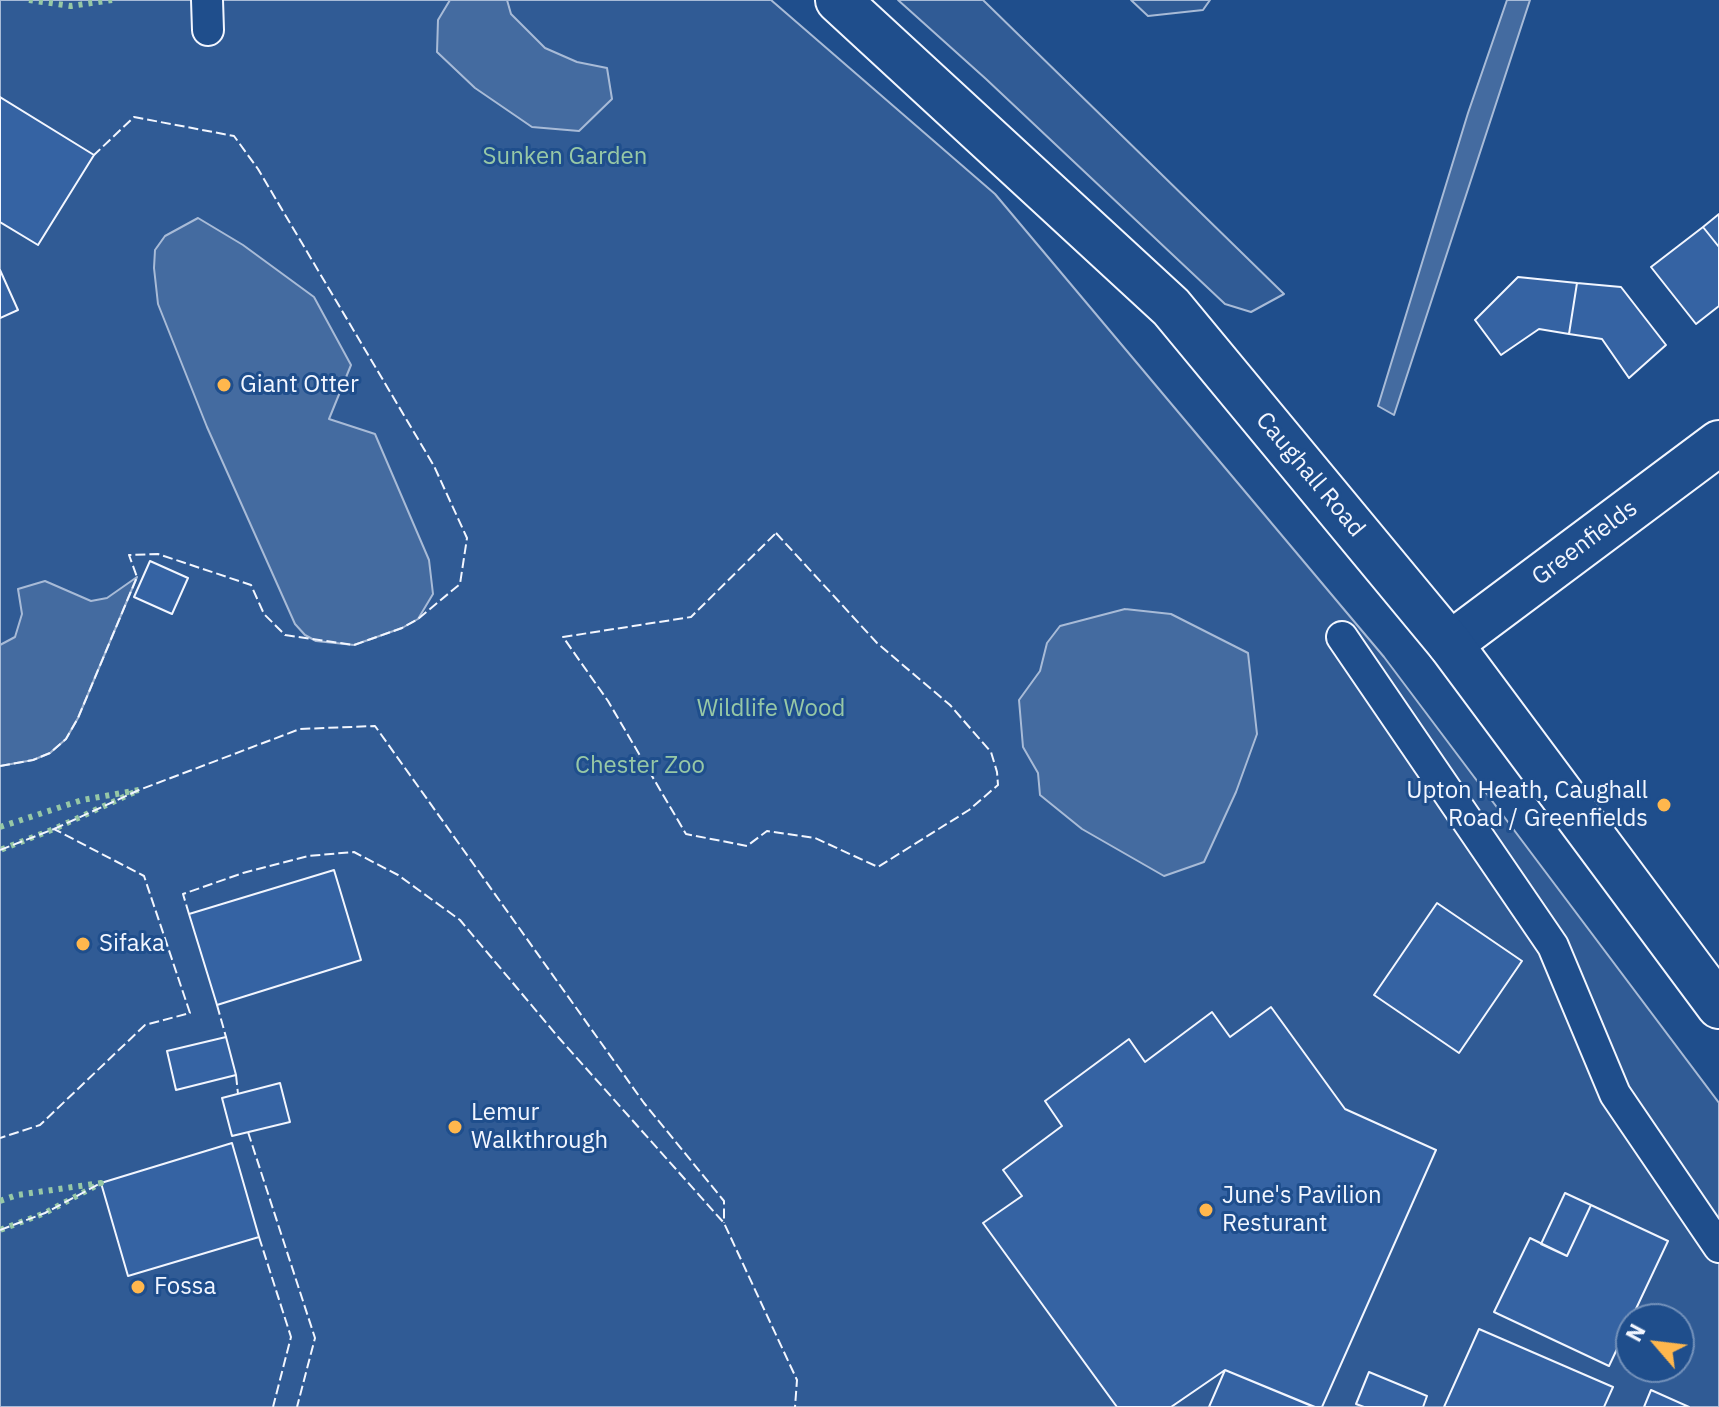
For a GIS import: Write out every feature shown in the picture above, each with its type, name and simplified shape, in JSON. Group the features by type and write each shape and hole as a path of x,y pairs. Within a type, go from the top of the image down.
{"street":[{"name":"Caughall Road","path":"838,0 1171,307 1450,644 1719,1006"},
{"name":"Greenfields","path":"1450,644 1719,443"}],"lane":[{"path":"207,0 208,30"},
{"path":"1342,637 1553,946 1615,1094 1719,1247"}],"shaded area":[{"name":"Chester Zoo","path":"0,0 771,0 995,194 1384,657 1719,1103 1719,1407 0,1407"},
{"path":"450,0 507,0 511,14 545,48 577,62 607,68 612,99 579,131 532,127 475,88 437,52 438,20"},
{"path":"898,0 983,0 1284,294 1251,312 1225,304"},
{"path":"1131,0 1210,0 1203,10 1148,16"},
{"path":"1507,0 1530,0 1394,415 1378,406 1468,113"},
{"path":"198,218 243,245 314,297 351,365 329,419 375,434 429,560 433,594 418,619 402,628 354,645 316,641 295,624 207,427 158,304 155,250 165,236"},
{"path":"137,577 78,718 66,739 50,753 33,760 0,766 0,645 15,637 22,614 18,589 45,581 91,601 107,598"},
{"path":"1125,609 1171,614 1248,653 1257,734 1236,792 1204,862 1164,876 1082,829 1040,795 1038,773 1023,747 1019,700 1040,671 1047,643 1060,626"}],"building":[{"path":"0,97 94,155 38,245 0,222"},
{"path":"1719,214 1719,247 1703,227"},
{"path":"1703,227 1719,247 1719,306 1696,324 1651,267"},
{"path":"0,270 18,310 0,318"},
{"path":"1518,277 1577,283 1569,334 1539,329 1501,355 1475,320"},
{"path":"1577,283 1621,287 1666,345 1629,378 1602,339 1569,334"},
{"path":"150,561 188,578 172,614 134,597"},
{"path":"334,870 361,960 217,1005 189,914"},
{"path":"1437,903 1522,961 1459,1053 1374,995"},
{"name":"June's Pavilion Resturant","path":"1271,1007 1345,1109 1436,1150 1322,1407 1315,1407 1225,1370 1171,1407 1117,1407 983,1223 1022,1196 1003,1170 1062,1126 1045,1101 1129,1039 1145,1062 1212,1012 1230,1037"},
{"path":"226,1037 236,1075 176,1090 167,1051"},
{"path":"280,1083 290,1122 232,1136 222,1098"},
{"path":"232,1143 259,1237 128,1276 101,1183"},
{"path":"1565,1193 1591,1205 1567,1256 1541,1244"},
{"path":"1591,1205 1668,1241 1639,1303 1615,1303 1615,1353 1609,1366 1494,1312 1530,1238 1567,1256"},
{"path":"1479,1329 1613,1387 1604,1407 1444,1407"},
{"path":"1225,1370 1314,1407 1209,1407"},
{"path":"1369,1372 1427,1396 1423,1407 1364,1407 1356,1404"},
{"path":"1651,1390 1689,1407 1644,1407"}],"hedge":[{"path":"29,0 71,6 112,0"},
{"path":"0,827 82,800 139,790 0,850"},
{"path":"0,1201 17,1195 101,1183 45,1213 0,1230"}],"fence":[{"path":"0,766 33,760 50,753 66,739 78,718 137,577 129,555 158,554 251,585 264,614 285,635 354,645 418,619 460,584 467,538 434,466 258,169 234,136 134,117 94,155"},
{"path":"776,533 877,643 950,705 991,752 998,785 969,810 878,867 815,838 767,831 747,846 686,834 608,701 563,637 691,617 776,533"},
{"path":"54,829 139,790 300,729 375,726 644,1103 724,1201 724,1223"},
{"path":"0,850 54,829 144,876 190,1013 145,1025 40,1125 0,1138"},
{"path":"189,914 183,894 243,873 308,856 354,852 398,875 460,920 559,1038 724,1223 797,1380 795,1407"},
{"path":"217,1005 226,1037"},
{"path":"236,1075 238,1094"},
{"path":"248,1132 315,1338 297,1407"},
{"path":"0,1230 45,1213 101,1183"},
{"path":"259,1237 291,1337 273,1407"}],"place":[{"name":"Giant Otter","path":"224,385"},
{"name":"Upton Heath, Caughall Road / Greenfields","path":"1664,805"},
{"name":"Sifaka","path":"83,944"},
{"name":"Lemur Walkthrough","path":"455,1127"},
{"name":"June's Pavilion Resturant","path":"1206,1210"},
{"name":"Fossa","path":"138,1287"}],"park label":[{"name":"Sunken Garden","path":"565,157"},
{"name":"Wildlife Wood","path":"771,709"}]}
